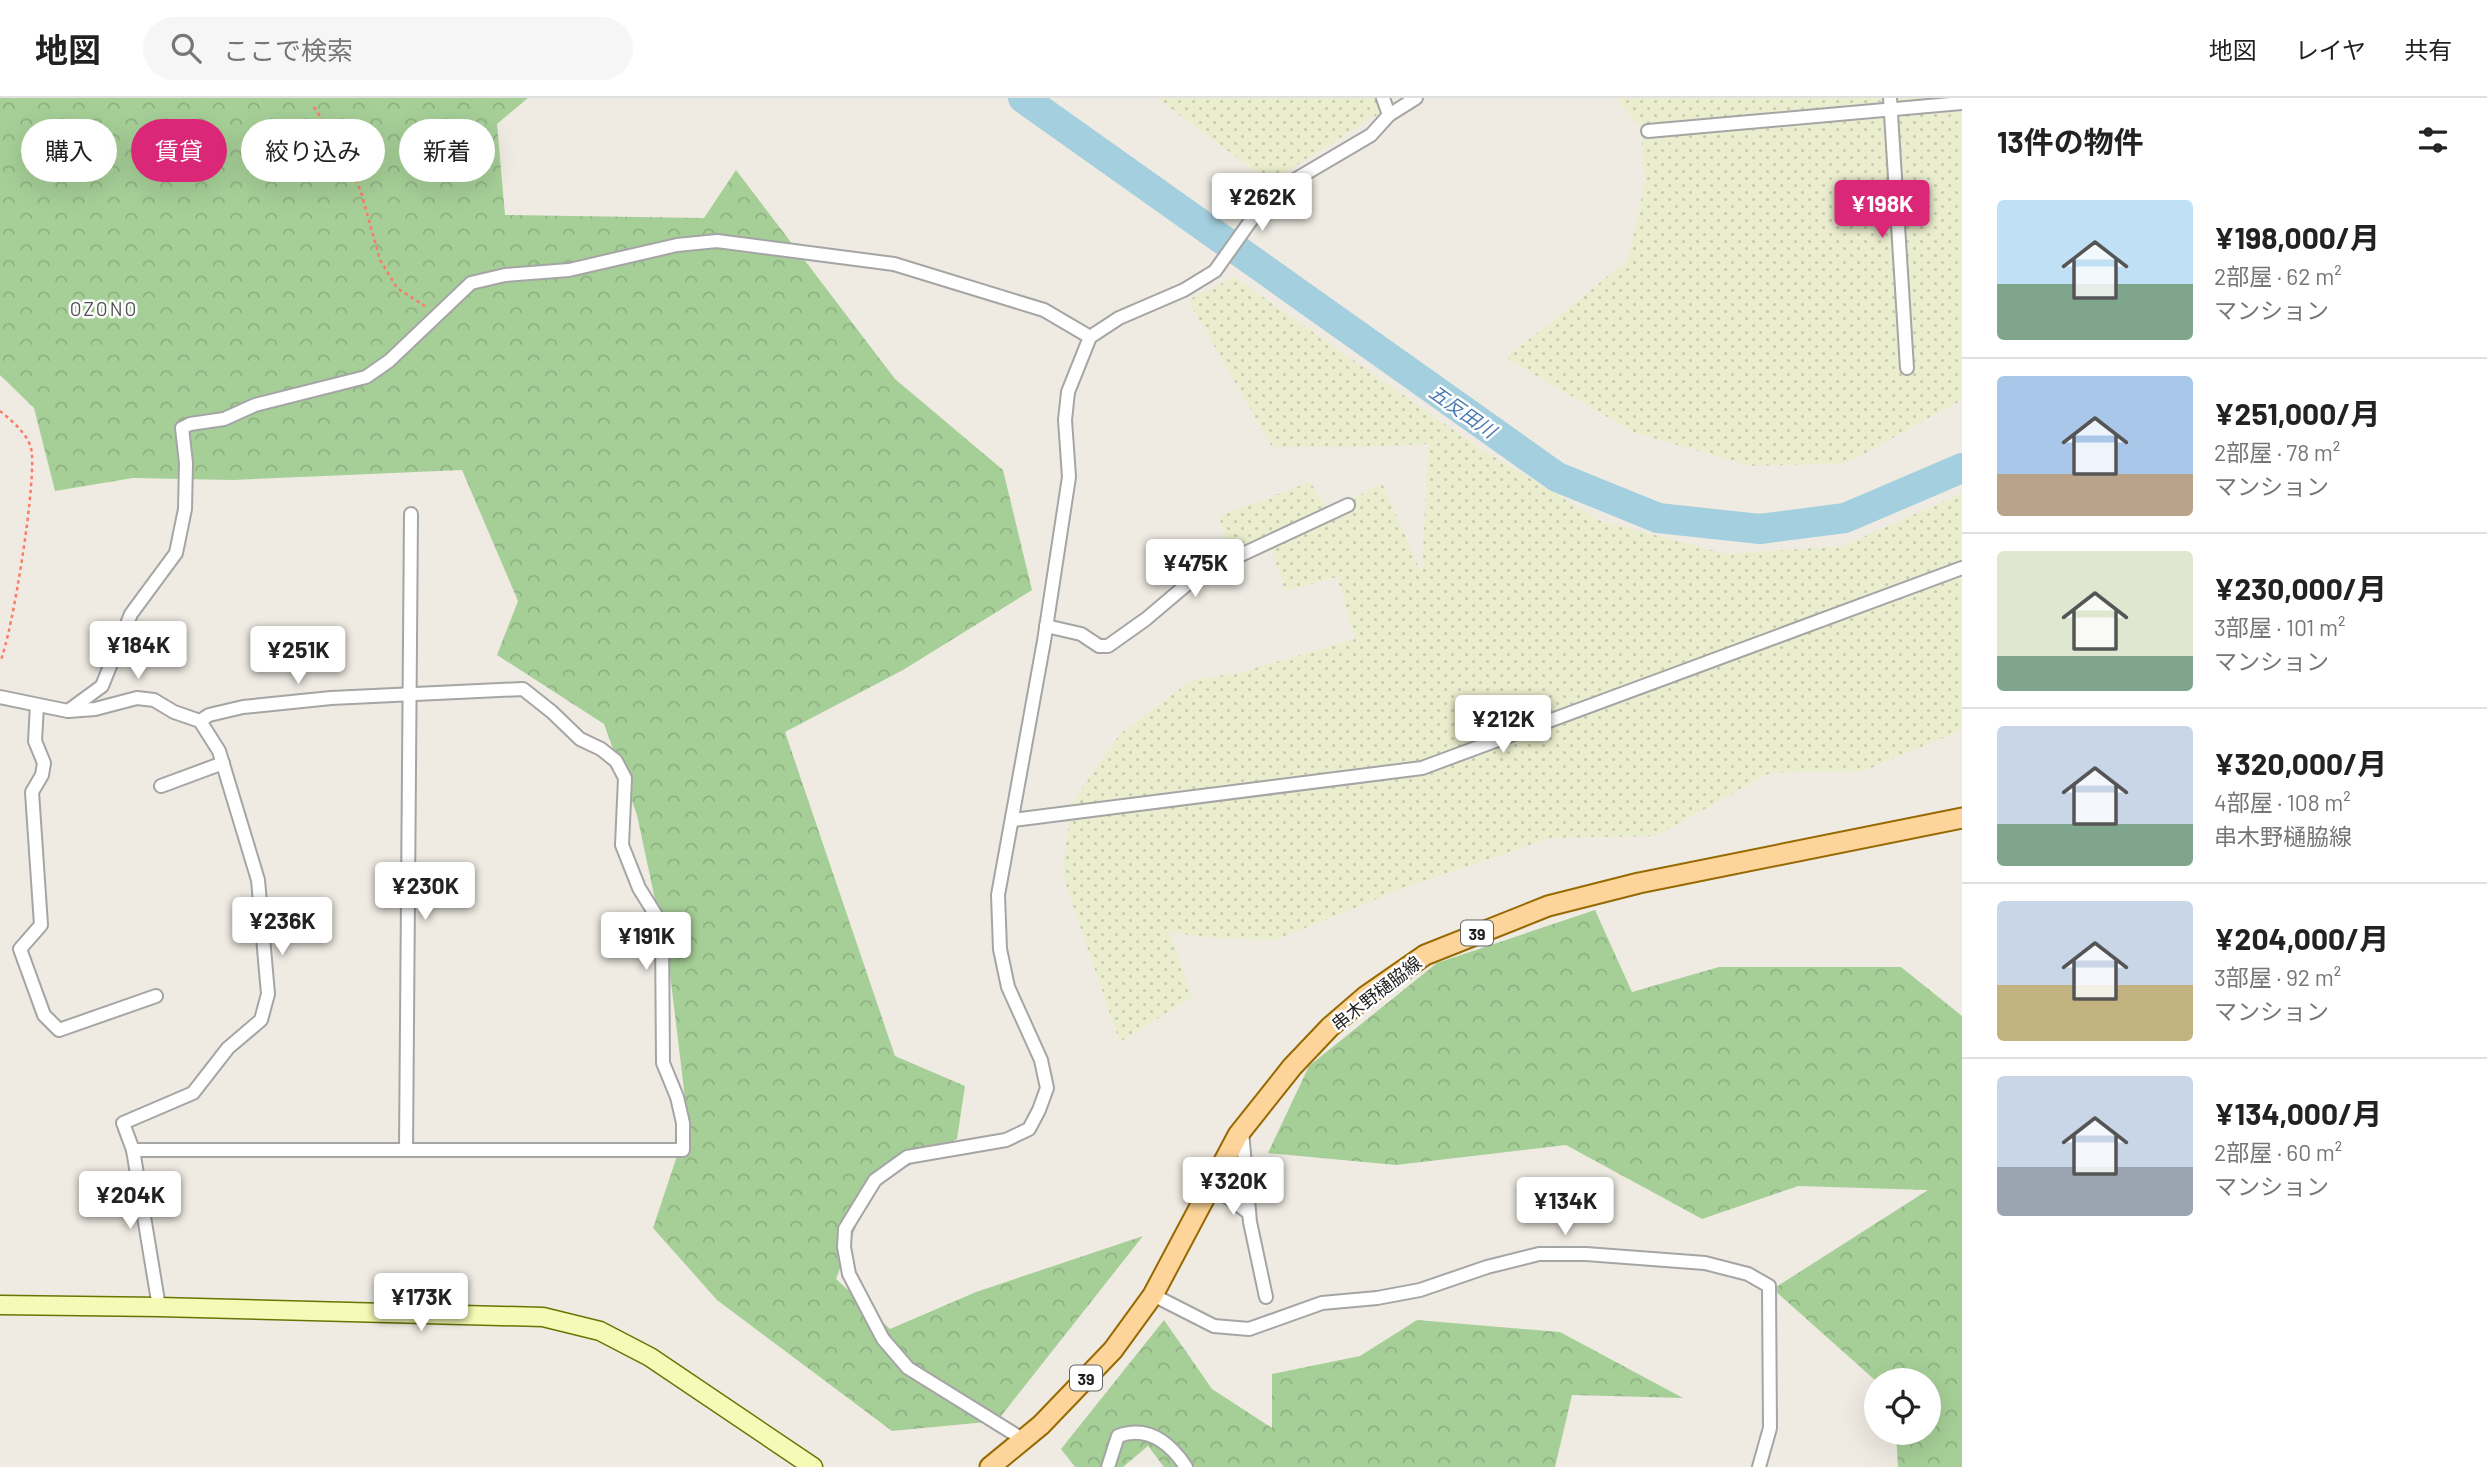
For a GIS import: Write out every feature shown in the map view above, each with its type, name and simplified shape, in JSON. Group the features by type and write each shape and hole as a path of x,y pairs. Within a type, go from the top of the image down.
{"main road":[{"name":"串木野樋脇線","path":"990,1467 1041,1425 1113,1350 1153,1295 1242,1131 1292,1067 1330,1027 1366,996 1425,955 1548,906 1639,883 1962,818"}],"street":[{"path":"1383,98 1389,115"},
{"path":"1024,1440 908,1368 883,1339 871,1317 849,1274 844,1247 845,1229 875,1180 907,1157 1006,1140 1029,1129 1046,1088 1041,1060 1008,987 1000,949 998,895 1046,626 1069,477 1065,419 1068,392 1090,337 1119,318 1184,290 1215,271 1269,195 1371,135 1389,115 1416,98"},
{"path":"1648,131 1891,104 1962,103"},
{"path":"1891,104 1906,368"},
{"path":"68,711 102,687 131,614 176,553 185,509 186,463 182,428 190,424 224,419 256,405 366,377 389,360 471,283 505,275 569,270 677,245 717,241 894,264 1044,310 1090,337"},
{"path":"1046,626 1081,634 1099,646 1108,646 1146,619 1198,575 1348,505"},
{"path":"406,1150 411,514"},
{"path":"1013,820 1422,768 1962,568"},
{"path":"133,1150 683,1150 683,1122 677,1097 663,1063 662,932 657,916 639,888 622,845 625,778 616,761 601,749 580,740 552,712 523,689 331,698 243,707 209,715 200,721"},
{"path":"0,697 68,711 95,709 137,698 154,700 174,712 200,721 219,751 258,880 268,994 261,1020 228,1048 193,1093 123,1123 133,1150 159,1307"},
{"path":"37,705 35,741 44,763 42,775 32,792 41,925 20,949 44,1014 59,1030 156,996"},
{"path":"161,786 223,763"},
{"path":"1242,1131 1249,1213 1266,1297"},
{"path":"1210,1189 1229,1198 1249,1213"},
{"path":"1153,1295 1214,1326 1250,1329 1322,1303 1377,1298 1420,1290 1487,1267 1539,1254 1586,1254 1705,1263 1748,1274 1769,1286 1770,1428 1759,1467"},
{"path":"0,1306 159,1307 543,1317 600,1332 650,1357 813,1467"},
{"path":"1108,1467 1118,1436 1126,1433 1150,1434 1174,1448 1186,1467"}],"path":[{"path":"314,107 343,152 361,192 380,260 397,288 437,314"},
{"path":"0,411 15,424 31,448 31,489 14,608 6,649 0,662"}],"green space":[{"path":"0,98 528,98 497,124 505,215 704,218 736,170 895,379 1003,470 1032,590 903,670 785,732 895,1056 965,1086 957,1139 871,1187 836,1279 890,1329 976,1292 1143,1236 997,1421 892,1431 717,1300 653,1228 688,1123 669,965 637,815 604,724 497,655 518,601 462,470 233,480 133,478 55,491 34,408 0,375"},
{"path":"1157,98 1380,98 1382,112 1270,182"},
{"path":"1616,98 1962,98 1962,400 1847,463 1750,466 1633,432 1506,358 1628,260 1645,181 1641,128"},
{"path":"1234,277 1481,449 1601,521 1727,554 1843,546 1962,493 1962,730 1864,771 1770,773 1656,836 1550,838 1401,889 1276,940 1211,938 1170,932 1192,997 1120,1042 1062,874 1072,803 1120,734 1192,680 1238,673 1355,639 1337,577 1285,591 1270,546 1228,550 1219,516 1310,482 1329,512 1382,483 1422,574 1428,444 1272,447 1188,300"},
{"path":"1595,910 1632,992 1719,967 1901,967 1962,1016 1962,1467 1898,1467 1897,1445 1941,1445 1941,1368 1864,1368 1864,1370 1773,1289 1928,1190 1798,1186 1702,1219 1566,1145 1396,1165 1268,1153 1309,1066 1437,963"},
{"path":"1164,1320 1212,1389 1272,1428 1272,1374 1360,1356 1417,1320 1560,1332 1683,1398 1572,1395 1555,1467 1164,1467 1148,1446 1123,1467 1075,1467 1061,1449"}],"waterway":[{"name":"五反田川","path":"1023,98 1557,477 1658,518 1760,529 1845,518 1962,468"}],"district":[{"name":"OZONO","path":"104,308"}]}
